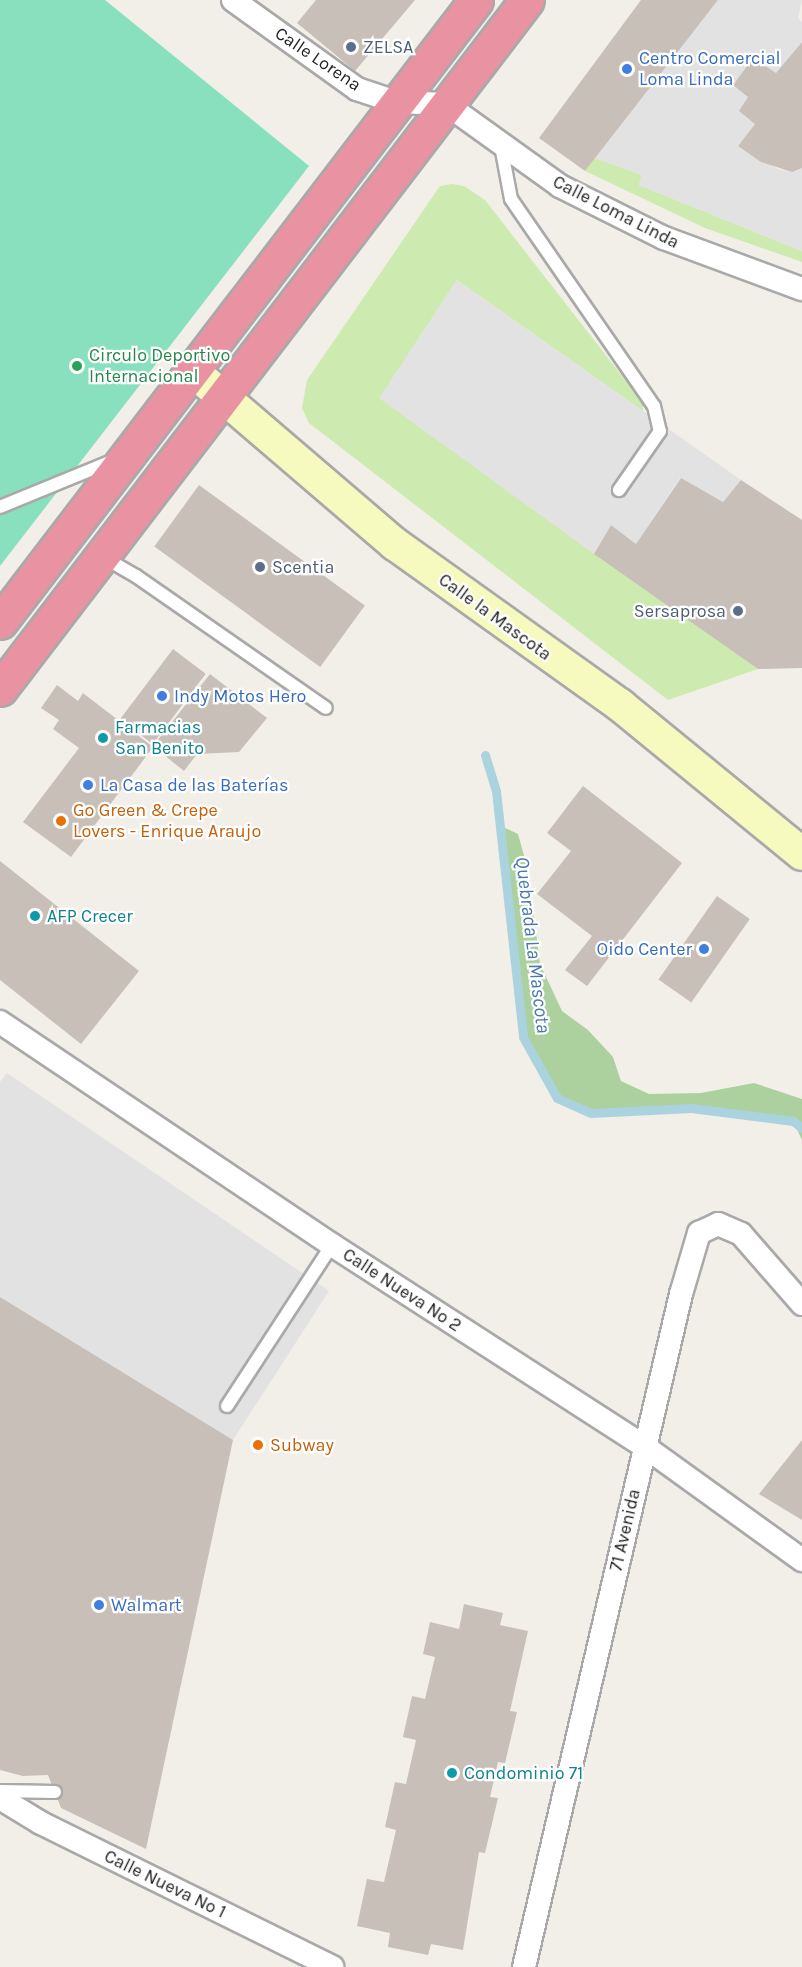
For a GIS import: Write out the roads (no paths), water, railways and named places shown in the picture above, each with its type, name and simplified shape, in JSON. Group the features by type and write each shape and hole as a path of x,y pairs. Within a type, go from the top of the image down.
{"highway":[{"path":"0,622 194,372 396,102 476,0"},
{"path":"0,688 226,396 526,0"}],"main road":[{"name":"Calle la Mascota","path":"194,372 226,396 322,485 395,544 620,705 802,854"}],"street":[{"name":"Calle Lorena","path":"232,0 357,89 396,102 446,104"},
{"name":"Calle Loma Linda","path":"446,104 501,146 560,186 664,238 802,289"},
{"name":"Calle Nueva No 2","path":"0,1022 332,1245 644,1446 802,1560"},
{"name":"71 Avenida","path":"524,1967 644,1446 681,1294 703,1228 727,1225 741,1234 802,1304"},
{"name":"Calle Nueva No 1","path":"0,1798 41,1823 332,1967"}],"lane":[{"path":"501,146 511,199 654,406 660,431 619,490"},
{"path":"0,507 128,456"},
{"path":"102,556 136,576 326,708"},
{"path":"227,1406 332,1245"},
{"path":"0,1791 55,1792"}],"waterway":[{"name":"Quebrada La Mascota","path":"485,755 496,791 523,1037 557,1098 591,1113 691,1108 793,1121 802,1128"}],"place":[{"name":"ZELSA","path":"351,47"},
{"name":"Centro Comercial Loma Linda","path":"627,69"},
{"name":"Circulo Deportivo Internacional","path":"77,366"},
{"name":"Scentia","path":"260,567"},
{"name":"Sersaprosa","path":"738,611"},
{"name":"Indy Motos Hero","path":"162,696"},
{"name":"Farmacias San Benito","path":"103,738"},
{"name":"La Casa de las Baterías","path":"88,785"},
{"name":"Go Green & Crepe Lovers - Enrique Araujo","path":"61,821"},
{"name":"AFP Crecer","path":"35,916"},
{"name":"Oido Center","path":"704,949"},
{"name":"Subway","path":"258,1445"},
{"name":"Walmart","path":"99,1605"},
{"name":"Condominio 71","path":"452,1773"}]}
